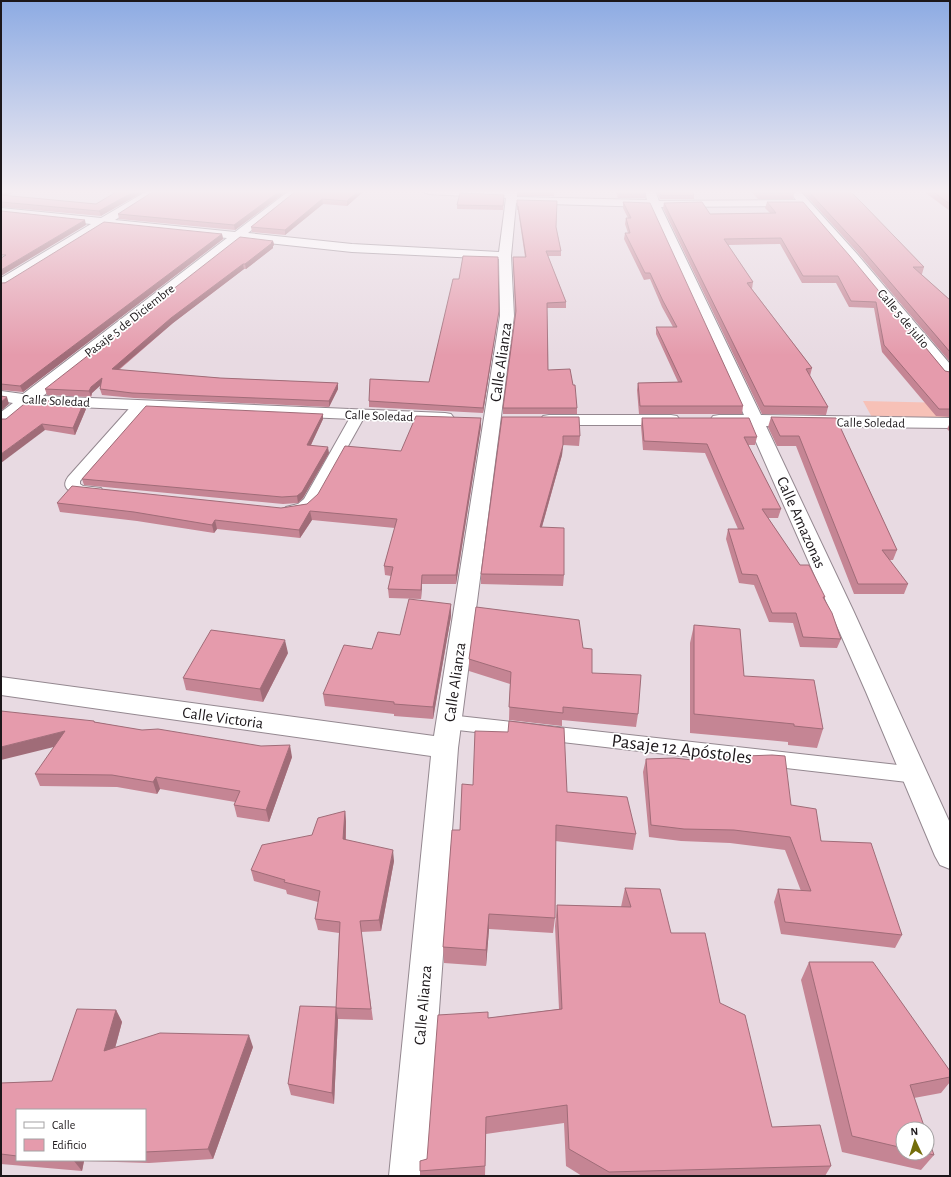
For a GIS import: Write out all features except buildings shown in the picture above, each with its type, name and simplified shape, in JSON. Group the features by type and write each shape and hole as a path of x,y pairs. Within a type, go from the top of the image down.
{"street":[{"path":"1,284 64,246"},
{"name":"Pasaje 5 de Diciembre","path":"1,420 224,246"},
{"path":"332,246 505,256"},
{"name":"Calle Alianza","path":"408,1176 445,748 483,419 507,316 506,246"},
{"name":"Calle Amazonas","path":"675,246 756,420 916,775 944,827 950,856"},
{"name":"Calle 5 de julio","path":"843,246 950,374"},
{"name":"Calle Soledad","path":"1,396 27,400 483,419"},
{"name":"Calle Soledad","path":"530,420 756,420 950,423"},
{"name":"Calle Victoria","path":"1,686 445,748"}],"lane":[{"path":"106,492 79,490 73,486 73,480 140,405"},
{"path":"276,509 295,510 303,508 310,502 359,414"},
{"name":"Pasaje 12 Apóstoles","path":"448,722 916,775"}],"shaded area":[{"path":"863,401 950,403 950,423 874,421"}]}
